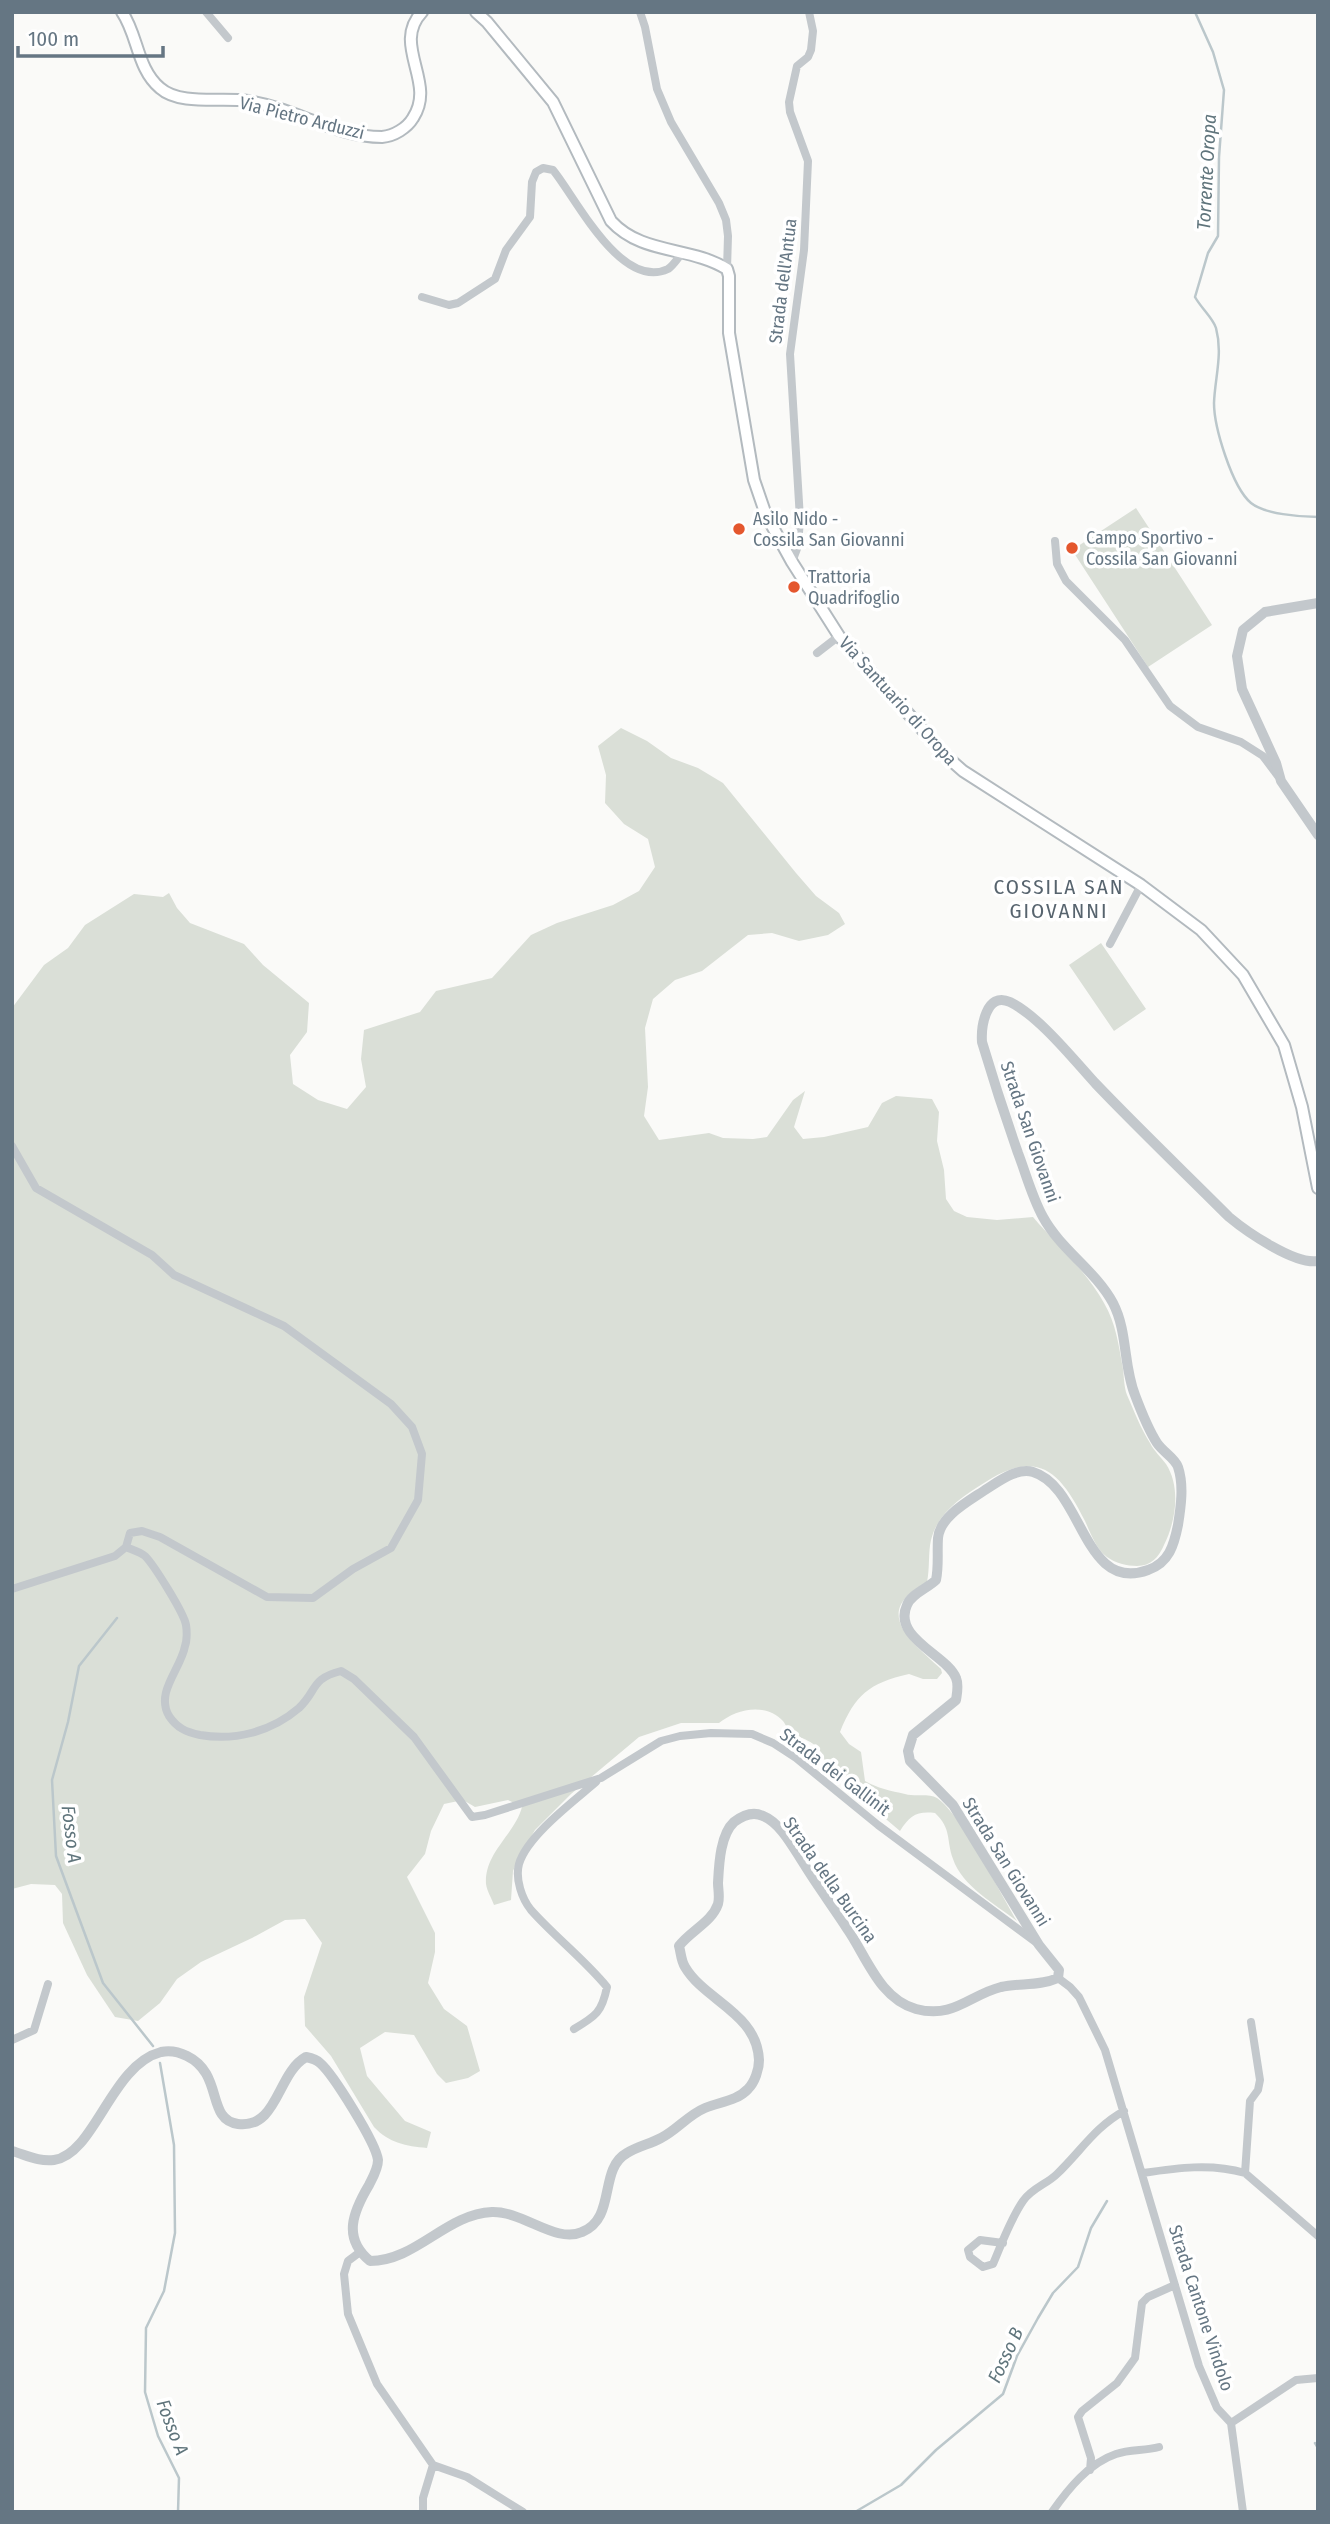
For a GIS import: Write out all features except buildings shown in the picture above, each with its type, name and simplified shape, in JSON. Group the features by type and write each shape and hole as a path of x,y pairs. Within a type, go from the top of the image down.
{"main road":[{"name":"Via Pietro Arduzzi","path":"122,12 146,72 161,90 189,99 248,101 298,113 360,136 386,137 402,130 414,118 419,102 421,86 410,44 413,23 422,12"},
{"path":"476,12 553,102 611,221 631,239 715,261 727,269"},
{"name":"Via Santuario di Oropa","path":"727,269 729,333 754,480 766,515 839,636 946,756 963,771 1141,885 1201,930 1243,975 1284,1045 1302,1107 1318,1188"}],"street":[{"path":"205,12 228,38"},
{"name":"Via Santuario di Oropa","path":"640,12 657,89 671,122 719,202 726,220 727,269"},
{"name":"Strada dell'Antua","path":"792,562 798,547 800,519 790,354 804,250 808,161 799,130 790,112 789,102 797,66 808,57 811,50 813,31 809,12"},
{"path":"422,297 449,305 458,303 495,279 506,250 530,217 532,182 536,172 543,168 553,170 605,244 638,270 656,272 670,268 682,253"},
{"path":"1055,541 1057,564 1066,581 1125,640 1170,706 1198,727 1241,742 1263,756 1318,835"},
{"path":"1281,781 1276,763 1242,690 1237,656 1243,630 1265,612 1318,603"},
{"path":"817,653 839,636"},
{"path":"1110,944 1141,885"},
{"name":"Strada San Giovanni","path":"1058,1978 1059,1970 1040,1945 953,1805 910,1761 908,1751 913,1735 956,1700 958,1690 956,1677 909,1630 905,1620 906,1605 936,1580 938,1536 949,1517 1011,1475 1032,1472 1043,1478 1068,1505 1095,1555 1106,1566 1130,1573 1146,1571 1161,1564 1171,1553 1182,1488 1177,1465 1158,1444 1134,1393 1124,1334 1112,1303 1093,1273 1055,1234 1031,1190 982,1042 981,1030 986,1012 1003,1000 1034,1019 1132,1121 1235,1222 1284,1252 1311,1262 1318,1261"},
{"path":"12,1146 36,1188 152,1255 174,1275 284,1326 391,1404 412,1427 422,1454 418,1500 391,1548 353,1569 313,1598 267,1597 160,1537 142,1531 130,1534 127,1547 115,1556 12,1589"},
{"name":"Strada dei Gallinit","path":"127,1547 143,1554 154,1566 186,1623 186,1647 165,1693 167,1712 175,1725 187,1732 233,1738 252,1734 299,1707 326,1675 341,1671 354,1679 414,1737 472,1817 601,1778 661,1741 711,1733 752,1734 796,1758 878,1825 1040,1945"},
{"path":"575,2029 604,2005 607,1987 531,1910 523,1898 519,1883 519,1865 534,1840 563,1810 601,1778"},
{"name":"Strada della Burcina","path":"360,2252 370,2261 394,2258 454,2224 479,2214 493,2212 530,2220 562,2235 581,2233 589,2229 602,2212 614,2167 624,2154 662,2138 704,2108 730,2100 748,2089 754,2080 759,2060 753,2038 737,2014 690,1975 682,1964 679,1946 711,1915 719,1902 720,1857 731,1825 742,1816 764,1816 790,1842 881,1984 903,2003 914,2008 943,2011 1001,1987 1058,1978"},
{"name":"Strada Cantone Vindolo","path":"1058,1978 1079,1997 1105,2050 1199,2365 1211,2398 1231,2423 1243,2512"},
{"path":"12,2040 34,2029 48,1984"},
{"path":"1245,2174 1250,2101 1258,2090 1260,2080 1251,2022"},
{"path":"12,2151 37,2160 55,2160 64,2156 83,2139 131,2072 151,2056 164,2052 176,2052 200,2063 212,2085 220,2113 225,2121 236,2124 258,2121 266,2115 292,2068 306,2057 319,2061 361,2122 378,2160 375,2175 355,2212 352,2225 353,2236 360,2252 348,2261 344,2274 348,2314 377,2384 433,2465 467,2477 523,2512"},
{"path":"1003,2243 1014,2215 1025,2197 1055,2177 1098,2128 1124,2111"},
{"path":"1143,2172 1205,2167 1245,2174 1318,2236"},
{"path":"1090,2470 1091,2458 1079,2417 1082,2411 1117,2382 1135,2358 1142,2303 1148,2297 1175,2285"},
{"path":"1231,2423 1296,2380 1318,2378"},
{"path":"1052,2512 1068,2490 1090,2470 1115,2454 1159,2447"},
{"path":"423,2512 423,2498 433,2465"}],"shaded area":[{"path":"1136,508 1212,625 1148,667 1072,550"},
{"path":"621,728 647,741 671,758 698,768 723,783 796,873 816,896 839,913 845,924 828,935 799,941 772,933 748,935 702,971 675,980 653,999 645,1028 648,1087 644,1116 659,1140 709,1133 723,1138 767,1137 793,1100 805,1091 794,1127 803,1139 868,1127 882,1103 896,1096 932,1099 939,1112 937,1141 944,1170 946,1199 954,1211 967,1217 997,1220 1033,1217 1081,1270 1104,1303 1116,1335 1127,1395 1153,1449 1171,1473 1175,1493 1174,1515 1168,1536 1157,1557 1150,1563 1137,1566 1121,1564 1103,1554 1066,1489 1045,1470 1033,1466 1019,1467 976,1488 952,1506 939,1521 931,1540 927,1582 910,1593 901,1604 901,1626 942,1673 937,1679 923,1679 909,1674 883,1682 865,1692 851,1709 840,1732 849,1744 861,1752 865,1781 900,1793 934,1797 947,1807 980,1855 1017,1921 980,1894 957,1869 944,1824 935,1813 914,1815 900,1831 828,1770 816,1746 793,1735 783,1721 768,1711 742,1711 719,1723 681,1723 639,1737 571,1794 535,1830 513,1871 511,1900 494,1905 486,1884 487,1873 495,1853 522,1807 508,1800 475,1807 463,1800 444,1804 431,1831 425,1854 407,1877 435,1933 435,1952 428,1983 444,2009 467,2026 480,2071 468,2078 446,2083 437,2074 414,2035 385,2032 360,2048 367,2076 405,2121 431,2132 427,2148 412,2146 392,2140 374,2127 331,2056 305,2026 304,1997 322,1943 305,1919 285,1920 201,1962 177,1979 160,2003 138,2021 115,2017 87,1975 63,1923 62,1894 55,1885 31,1884 12,1889 12,1008 44,965 68,948 85,925 134,894 163,897 169,893 190,923 244,944 263,965 309,1003 307,1032 290,1055 293,1084 318,1100 347,1109 366,1087 361,1059 364,1030 420,1012 436,991 492,978 531,935 557,923 613,905 639,891 655,867 648,839 624,824 605,803 606,775 598,746"},
{"path":"1101,943 1146,1009 1114,1031 1069,965"}],"waterway":[{"name":"Torrente Oropa","path":"1195,12 1213,52 1224,90 1219,157 1218,236 1208,253 1195,297 1214,324 1218,338 1219,356 1214,403 1217,426 1231,471 1251,503 1273,512 1318,517"},
{"name":"Fosso A","path":"117,1618 79,1666 68,1722 52,1780 56,1856 103,1983 153,2046"},
{"name":"Fosso A","path":"160,2063 174,2145 175,2233 164,2291 146,2328 145,2392 158,2436 179,2478 178,2512"},
{"name":"Fosso B","path":"855,2512 901,2485 936,2450 1003,2394 1017,2356 1038,2318 1053,2293 1078,2267 1091,2228 1107,2201"},
{"path":"1315,2443 1318,2448"}],"place":[{"name":"Asilo Nido - Cossila San Giovanni","path":"739,529"},
{"name":"Campo Sportivo - Cossila San Giovanni","path":"1072,548"},
{"name":"Trattoria Quadrifoglio","path":"794,587"}],"district":[{"name":"COSSILA SAN GIOVANNI","path":"1059,899"}]}
